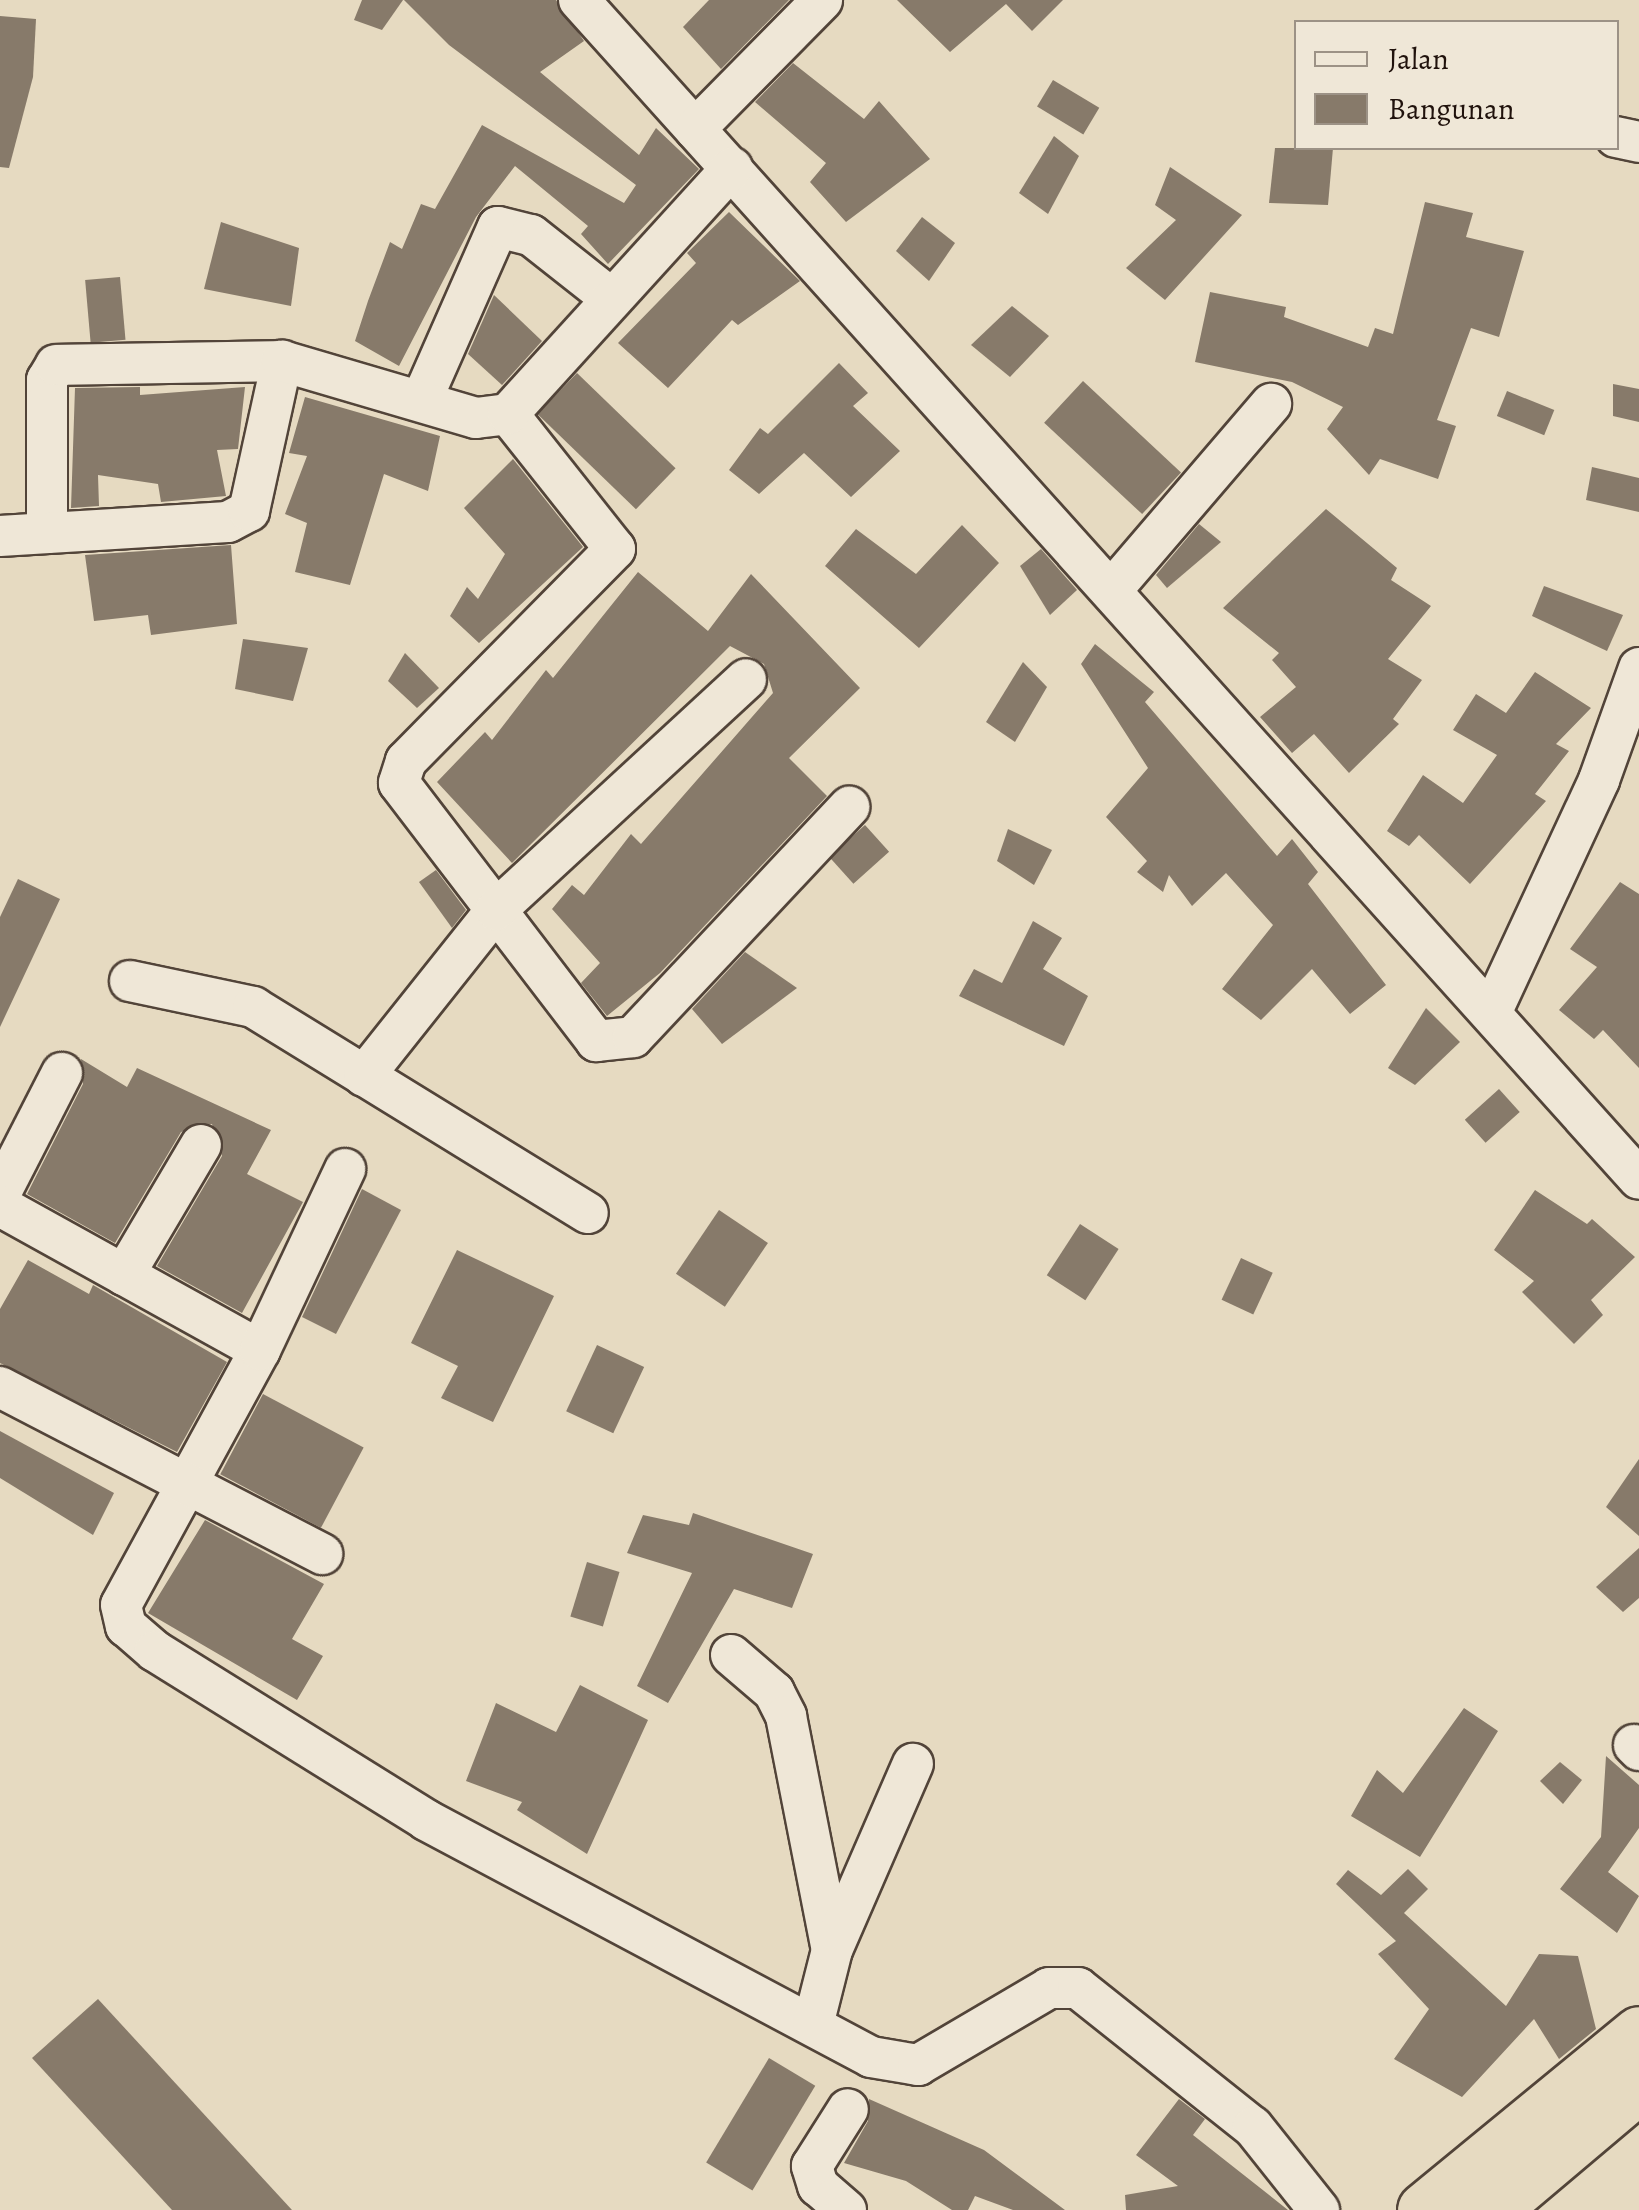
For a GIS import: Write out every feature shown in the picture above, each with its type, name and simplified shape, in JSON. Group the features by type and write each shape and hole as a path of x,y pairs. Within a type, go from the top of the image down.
{"highway":[{"path":"1424,2210 1639,2034"},
{"path":"1495,2209 1639,2084"}],"street":[{"path":"579,0 1115,586 1639,1179"},
{"path":"696,129 822,0"},
{"path":"48,533 47,380 56,365 282,361 422,399 476,418 508,414 732,168"},
{"path":"422,399 498,227 531,235 612,298"},
{"path":"0,536 228,522 249,510 282,361"},
{"path":"1115,586 1271,404"},
{"path":"508,414 614,549 406,761 400,784 409,806 496,910 596,1042 613,1046 633,1038 849,807"},
{"path":"1491,1013 1599,780 1639,668"},
{"path":"364,1076 496,910 746,680"},
{"path":"130,981 254,1007 588,1213"},
{"path":"0,1194 62,1073"},
{"path":"124,1275 202,1145"},
{"path":"345,1170 260,1350 180,1483 120,1605 126,1626 426,1820 870,2058 918,2064 1049,1988 1078,1988 1253,2127 1319,2210"},
{"path":"0,1206 260,1350"},
{"path":"0,1387 322,1554"},
{"path":"731,1655 774,1692 786,1716 832,1950"},
{"path":"813,2025 832,1950 913,1764"},
{"path":"846,2210 818,2186 812,2166 848,2108"}],"building":[{"path":"362,0 403,0 382,30 354,20"},
{"path":"404,0 556,0 584,41 540,72 639,155 656,128 699,169 608,264 581,234 588,226 515,166 476,217 399,366 355,341 368,301 390,242 402,249 421,204 435,209 482,125 624,203 636,185 449,45"},
{"path":"709,0 789,0 721,69 683,27"},
{"path":"897,0 1063,0 1032,31 1006,4 950,52"},
{"path":"0,16 36,19 33,77 9,168 0,167"},
{"path":"793,63 864,119 879,101 930,159 846,222 810,182 826,163 755,102"},
{"path":"1053,80 1099,108 1083,134 1037,107"},
{"path":"1054,136 1079,156 1048,214 1019,193"},
{"path":"1275,148 1333,150 1328,205 1269,203"},
{"path":"1170,167 1242,215 1165,300 1126,268 1176,220 1155,205"},
{"path":"1425,202 1473,213 1466,237 1524,251 1499,337 1471,328 1437,420 1456,426 1438,479 1380,459 1369,475 1327,429 1343,407 1292,382 1195,362 1210,292 1286,307 1284,317 1368,347 1375,328 1393,334"},
{"path":"729,212 800,281 738,325 732,320 668,388 618,343 696,263 687,253"},
{"path":"922,217 955,243 929,281 896,251"},
{"path":"221,222 299,248 291,306 204,289"},
{"path":"120,277 125,340 91,343 85,280"},
{"path":"494,295 542,341 502,385 468,354"},
{"path":"1012,306 1049,336 1010,377 971,345"},
{"path":"839,363 868,393 853,406 900,451 851,497 804,453 759,494 729,470 760,428 768,434"},
{"path":"577,373 676,468 636,509 537,414"},
{"path":"1083,381 1181,472 1142,514 1044,423"},
{"path":"1613,384 1639,389 1639,422 1613,416"},
{"path":"140,387 140,395 245,387 238,449 217,450 226,496 161,502 158,484 98,475 99,506 71,508 75,388"},
{"path":"1507,391 1554,410 1544,435 1497,416"},
{"path":"305,397 440,436 428,491 384,474 350,585 295,572 307,523 285,514 307,456 289,453"},
{"path":"513,459 583,547 479,643 450,616 467,587 478,599 505,554 464,508"},
{"path":"1592,467 1639,478 1639,512 1586,500"},
{"path":"1326,509 1397,568 1391,580 1431,606 1388,659 1422,680 1393,719 1399,724 1349,773 1314,734 1292,753 1260,717 1296,687 1272,660 1279,653 1223,608"},
{"path":"1199,524 1221,542 1167,588 1156,575"},
{"path":"962,525 999,563 919,648 825,566 856,529 916,574"},
{"path":"231,545 237,624 151,635 148,615 94,621 85,555"},
{"path":"1041,549 1077,590 1050,615 1020,566"},
{"path":"638,572 708,631 751,574 860,688 789,758 827,796 660,973 607,1016 581,983 600,963 552,909 572,885 584,895 631,834 641,844 773,693 764,664 730,646 512,863 437,782 485,732 492,740 546,670 553,678"},
{"path":"1544,586 1623,615 1607,651 1532,616"},
{"path":"243,639 308,648 293,701 235,689"},
{"path":"1095,644 1154,692 1145,702 1277,856 1292,839 1318,872 1308,884 1386,985 1350,1014 1312,969 1261,1020 1222,989 1273,925 1226,873 1192,906 1169,875 1163,892 1137,872 1147,861 1106,817 1148,768 1081,664"},
{"path":"405,653 439,688 417,708 388,681"},
{"path":"1023,662 1047,687 1015,742 986,722"},
{"path":"1535,672 1591,708 1556,744 1569,751 1535,794 1546,801 1470,884 1419,835 1409,846 1387,831 1423,775 1463,803 1497,755 1453,730 1476,694 1506,713"},
{"path":"865,825 889,852 853,884 829,857"},
{"path":"1008,829 1052,850 1034,885 997,861"},
{"path":"436,870 466,910 452,928 419,882"},
{"path":"18,879 60,899 0,1027 0,917"},
{"path":"1620,882 1639,894 1639,1068 1603,1030 1594,1039 1559,1010 1597,967 1570,949"},
{"path":"1033,921 1062,938 1043,969 1088,996 1064,1046 959,996 974,969 1002,983"},
{"path":"745,952 797,988 722,1044 692,1009"},
{"path":"1426,1008 1460,1042 1415,1085 1388,1068"},
{"path":"81,1059 127,1087 137,1068 271,1130 247,1174 303,1202 242,1313 157,1266 222,1156 212,1124 181,1132 115,1243 27,1194 83,1084"},
{"path":"1499,1089 1520,1112 1486,1143 1465,1120"},
{"path":"362,1189 401,1210 336,1334 302,1317"},
{"path":"1535,1190 1587,1224 1592,1219 1635,1257 1591,1300 1603,1315 1574,1344 1522,1292 1534,1281 1494,1250"},
{"path":"719,1210 768,1243 725,1307 676,1274"},
{"path":"1080,1224 1119,1249 1085,1300 1047,1275"},
{"path":"457,1250 554,1296 493,1422 441,1398 458,1366 411,1343"},
{"path":"1241,1258 1273,1273 1253,1314 1222,1300"},
{"path":"28,1260 89,1294 93,1285 227,1362 177,1452 0,1363 0,1309"},
{"path":"597,1345 644,1367 613,1433 566,1411"},
{"path":"263,1394 364,1448 321,1528 220,1474"},
{"path":"0,1431 114,1493 93,1535 0,1478"},
{"path":"1639,1459 1639,1536 1606,1507"},
{"path":"693,1513 813,1554 792,1608 734,1589 668,1703 637,1686 692,1573 627,1553 643,1515 689,1525"},
{"path":"205,1520 324,1584 292,1639 323,1656 297,1700 148,1613"},
{"path":"1639,1548 1639,1598 1623,1612 1596,1587"},
{"path":"587,1562 620,1572 603,1626 570,1617"},
{"path":"580,1685 648,1720 587,1854 517,1810 522,1802 466,1781 496,1703 556,1732"},
{"path":"1464,1708 1498,1731 1420,1857 1351,1816 1377,1770 1403,1793"},
{"path":"1606,1756 1639,1785 1639,1828 1608,1872 1639,1896 1617,1933 1560,1889 1601,1837"},
{"path":"1560,1762 1582,1780 1563,1804 1540,1781"},
{"path":"1408,1869 1428,1889 1404,1913 1506,2006 1539,1954 1578,1956 1596,2029 1559,2059 1534,2019 1462,2097 1394,2059 1429,2009 1378,1954 1396,1941 1336,1884 1348,1870 1381,1895"},
{"path":"98,1999 292,2210 172,2210 32,2058"},
{"path":"769,2058 815,2086 752,2190 706,2163"},
{"path":"869,2099 984,2150 1065,2210 1013,2210 975,2196 968,2210 952,2210 906,2181 844,2163 868,2121"},
{"path":"1179,2099 1205,2119 1193,2135 1288,2210 1126,2210 1125,2195 1178,2186 1136,2155"}]}
